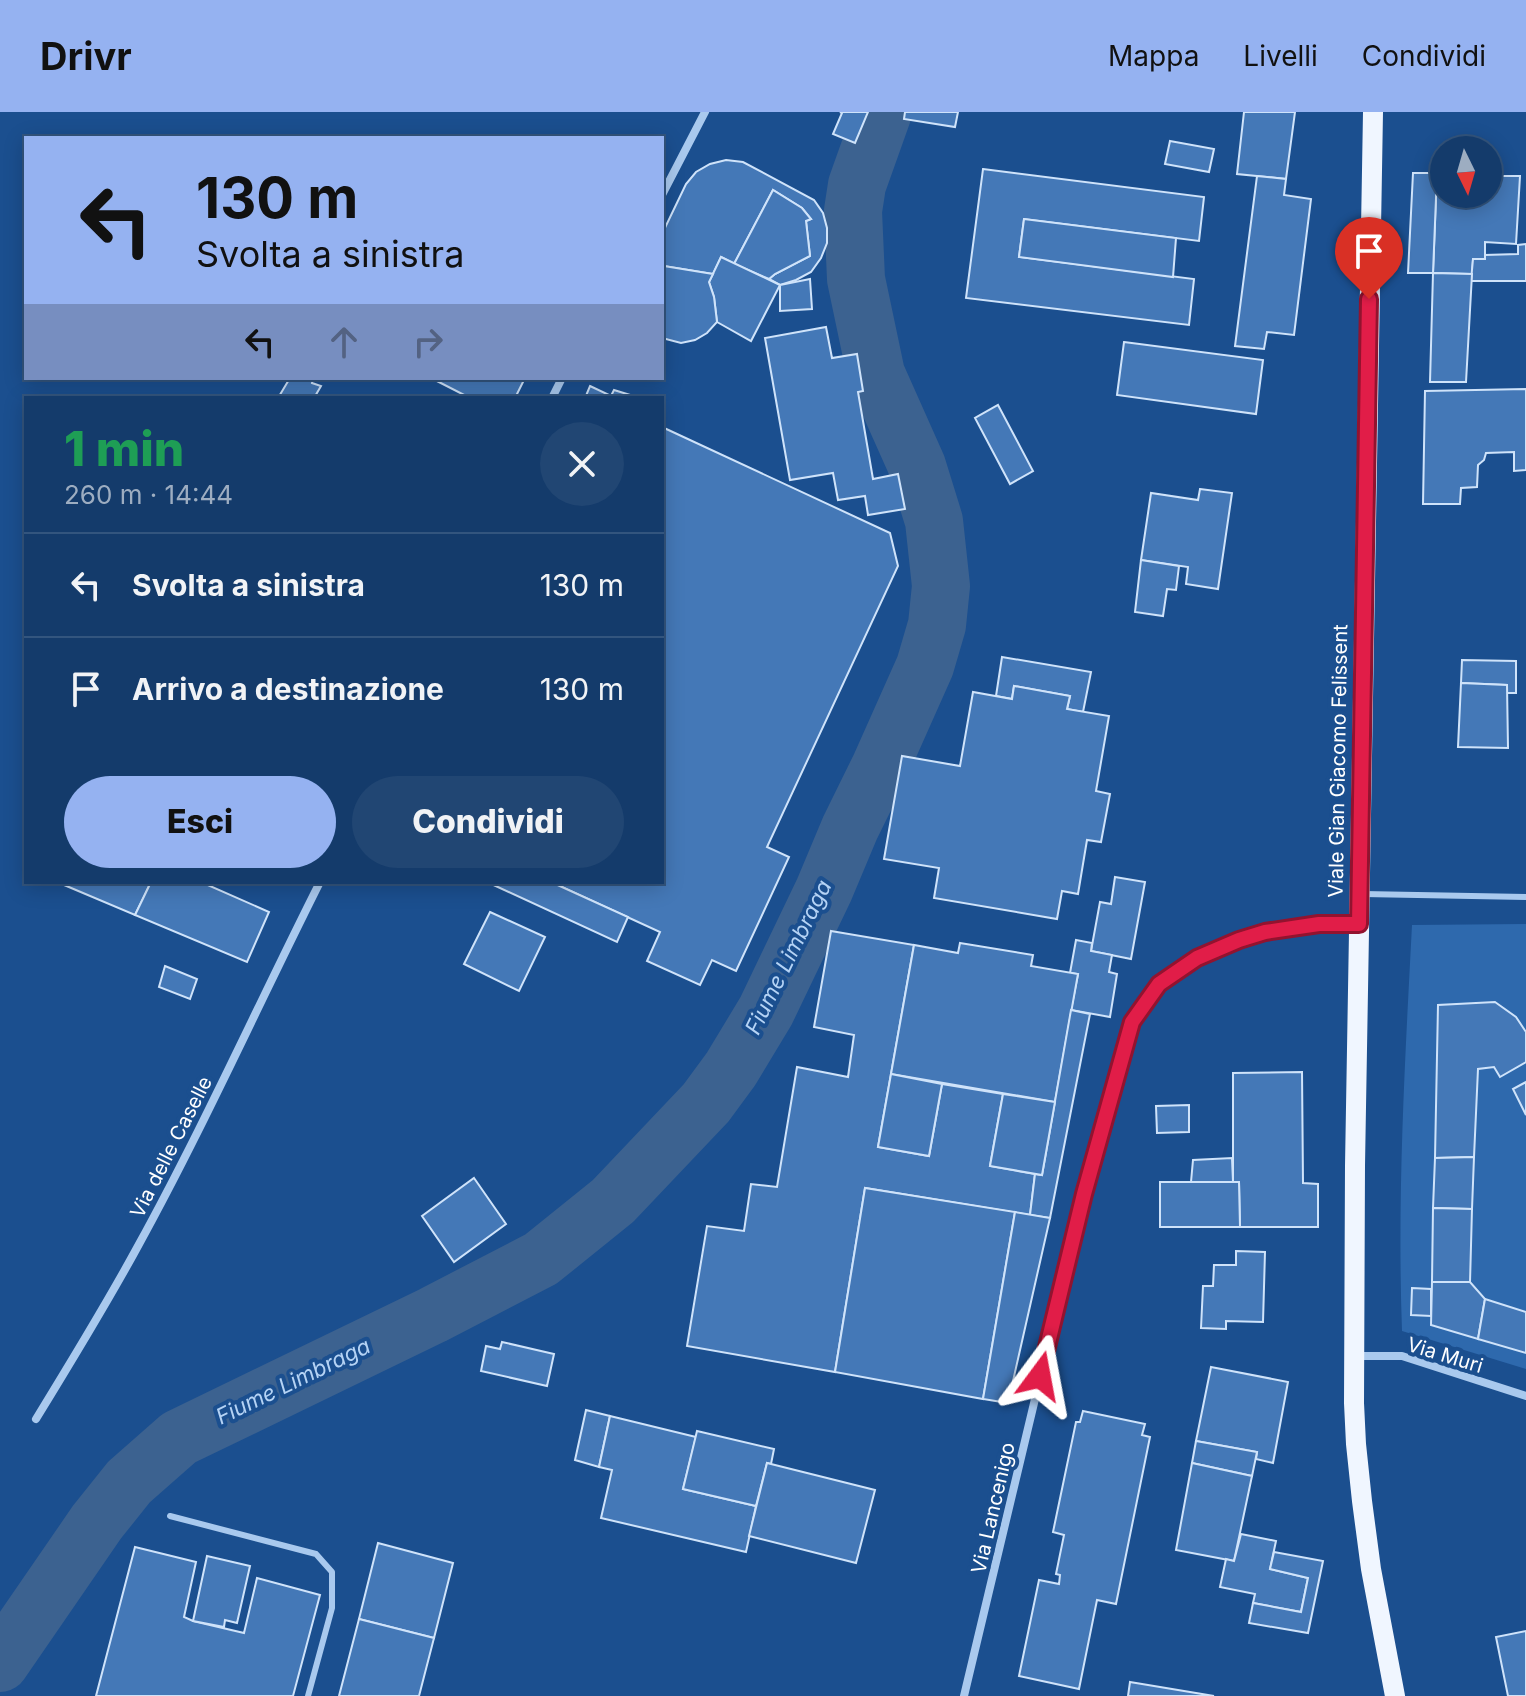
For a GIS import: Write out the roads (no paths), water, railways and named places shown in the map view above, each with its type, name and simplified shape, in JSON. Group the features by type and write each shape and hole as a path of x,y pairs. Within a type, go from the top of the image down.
{"main road":[{"name":"Viale Gian Giacomo Felissent","path":"1373,112 1354,1356 1356,1444 1362,1501 1371,1569 1395,1696"}],"street":[{"path":"664,191 705,112"},
{"name":"Via delle Caselle","path":"36,1419 139,1245 319,884"},
{"name":"Via Lancenigo","path":"964,1696 1084,1194 1132,1022 1159,984 1197,958 1265,932 1319,924 1359,924"},
{"name":"Via Muri","path":"1354,1356 1402,1356 1526,1396"}],"lane":[{"path":"1359,894 1526,897"},
{"path":"170,1516 316,1554 332,1572 332,1608 308,1696"}],"waterway":[{"name":"Fiume Limbraga","path":"0,1663 97,1522 129,1482 179,1438 541,1259 613,1201 706,1103 766,1011 925,666 937,625 941,586 934,521 917,466 876,374 856,279 853,211 857,185 883,112"}]}
